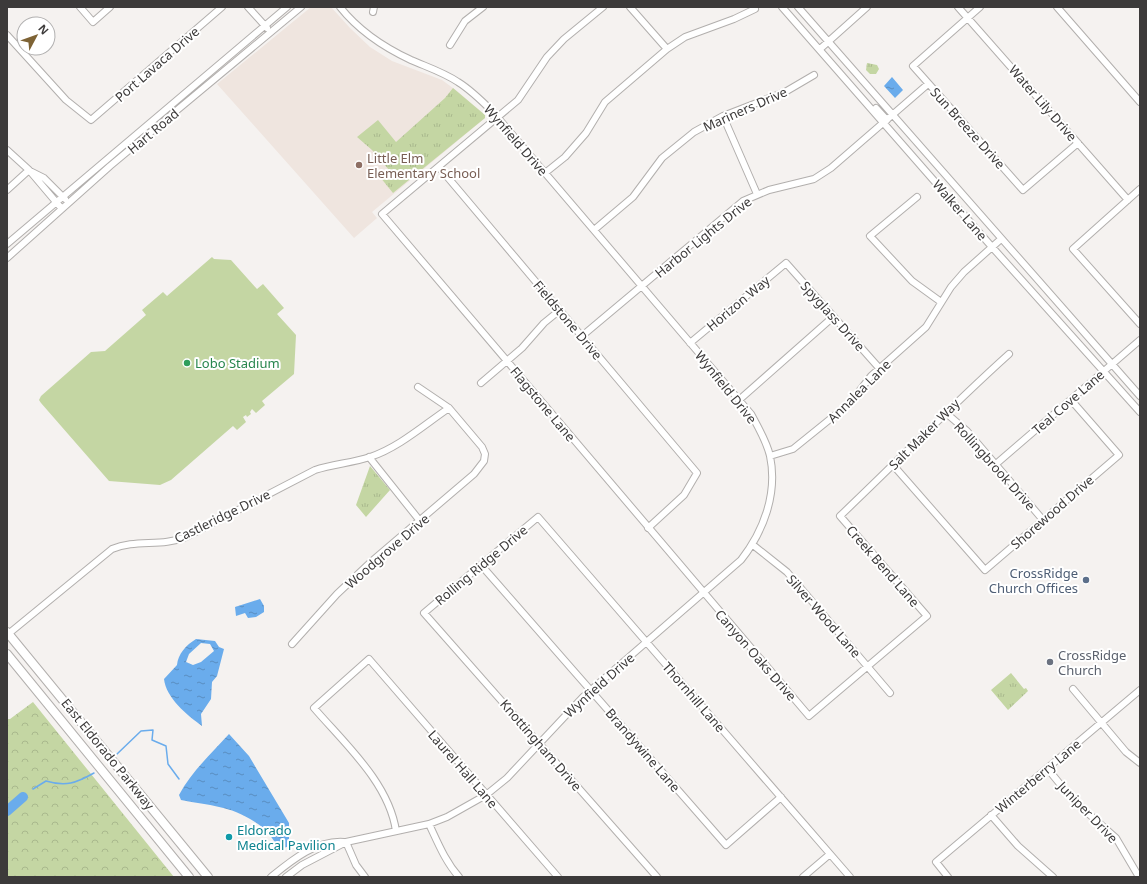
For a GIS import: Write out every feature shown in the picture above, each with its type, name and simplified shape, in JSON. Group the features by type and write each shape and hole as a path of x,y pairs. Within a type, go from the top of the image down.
{"main road":[{"name":"East Eldorado Parkway","path":"7,633 208,877"},
{"name":"East Eldorado Parkway","path":"7,654 189,877"}],"street":[{"path":"80,7 93,22 110,7"},
{"name":"Port Lavaca Drive","path":"7,35 66,100 91,120 222,7"},
{"path":"248,7 270,33"},
{"name":"Hart Road","path":"7,244 287,7"},
{"name":"Hart Road","path":"7,258 68,203 301,7"},
{"name":"Wynfield Drive","path":"286,877 302,865 346,842 429,824 447,817 486,795 507,778 564,715 741,560 753,545 764,523 770,498 772,475 770,456 761,432 740,400 479,98 459,82 441,72 389,49 368,36 340,7"},
{"path":"450,45 466,22 483,7"},
{"path":"439,167 518,100 547,57 564,39 603,7"},
{"path":"630,7 667,49"},
{"name":"Walker Lane","path":"783,7 796,17 849,83 918,147 928,154 1024,269 1035,278 1108,368 1140,412"},
{"name":"Walker Lane","path":"798,7 829,41 889,119 992,247 1069,333 1108,368"},
{"name":"Water Lily Drive","path":"958,7 1128,200"},
{"path":"968,18 980,7"},
{"path":"1056,7 1140,102"},
{"path":"821,48 864,8"},
{"path":"545,174 565,157 586,133 605,102 667,49 684,37 734,19 755,9"},
{"name":"Sun Breeze Drive","path":"968,18 913,66 928,84 1023,190 1078,143"},
{"name":"Mariners Drive","path":"594,230 633,197 662,158 694,132 723,116 785,92 814,75"},
{"name":"Harbor Lights Drive","path":"582,336 743,202 757,194 814,179 852,152 928,84"},
{"path":"166,110 171,116"},
{"path":"723,116 757,194"},
{"path":"7,150 29,170 62,210"},
{"name":"Flagstone Lane","path":"439,167 382,214 703,594"},
{"name":"Fieldstone Drive","path":"439,167 697,473 684,495 648,528"},
{"path":"29,170 44,178 68,203"},
{"path":"7,190 29,170"},
{"path":"1140,190 1073,248 1140,324"},
{"path":"917,197 870,236 912,281 942,302"},
{"name":"Annalea Lane","path":"770,456 793,449 850,403 871,376 926,327 951,287 964,272 1000,241"},
{"name":"Spyglass Drive","path":"786,263 880,369"},
{"name":"Horizon Way","path":"690,343 786,263"},
{"path":"481,383 522,348 544,323 560,310"},
{"path":"740,400 834,317"},
{"name":"Teal Cove Lane","path":"996,464 1140,340"},
{"name":"Salt Maker Way","path":"840,516 1009,354"},
{"path":"1108,368 1132,391 1140,396"},
{"path":"418,387 449,408"},
{"name":"Shorewood Drive","path":"893,465 985,570 1119,455 1071,400"},
{"name":"Castleridge Drive","path":"7,633 112,549 129,543 157,544 177,540 315,470 333,464 369,457 394,446 449,408"},
{"name":"Woodgrove Drive","path":"292,644 351,581 474,474 484,461 485,454 482,447 449,408"},
{"name":"Rollingbrook Drive","path":"946,413 967,431 1043,520"},
{"path":"369,457 420,520"},
{"name":"Creek Bend Lane","path":"840,516 927,616 868,666"},
{"name":"Rolling Ridge Drive","path":"424,613 538,517"},
{"name":"Thornhill Lane","path":"538,517 850,877"},
{"name":"Silver Wood Lane","path":"753,545 787,572 890,693"},
{"name":"Brandywine Lane","path":"481,565 726,845 781,797"},
{"name":"Canyon Oaks Drive","path":"703,594 809,716 868,666"},
{"name":"Knottingham Drive","path":"424,613 540,742 657,877"},
{"name":"Laurel Hall Lane","path":"396,831 394,816 381,788 314,708 369,659 558,877"},
{"path":"1073,688 1126,752 1140,763"},
{"name":"Winterberry Lane","path":"948,877 936,862 1140,690"},
{"name":"Juniper Drive","path":"1047,768 1073,800 1116,838 1139,877"},
{"path":"991,815 1018,846 1053,877"},
{"path":"429,824 445,858 459,877"},
{"name":"Wynfield Drive","path":"271,877 298,856 322,844 331,841 346,842"},
{"path":"346,842 356,865 365,877"},
{"path":"803,877 830,854"}],"shaded area":[{"name":"Little Elm Elementary School","path":"311,7 331,7 370,47 392,61 442,80 485,115 485,118 372,212 377,218 354,238 217,84"}],"green space":[{"path":"867,63 877,65 879,69 876,74 870,74 866,70"},
{"path":"453,88 485,115 485,118 393,193 380,177 389,170 372,150 357,137 378,120 396,142 445,98"},
{"name":"Lobo Stadium","path":"212,257 214,259 231,260 257,289 263,284 284,308 277,314 296,335 294,374 262,401 265,405 256,413 252,409 250,412 251,414 247,417 246,415 243,417 246,422 237,430 233,426 171,480 160,485 109,481 39,400 41,396 91,352 105,351 146,315 142,310 163,292 167,296"},
{"path":"370,466 390,490 366,517 356,505"},
{"path":"1011,673 1024,689 1026,688 1028,691 1008,710 991,690"},
{"path":"33,702 174,877 7,877 7,719 10,719"}],"water":[{"path":"892,77 903,90 895,98 884,86"},
{"path":"260,599 264,606 264,612 256,617 248,618 245,613 236,616 235,607"},
{"path":"196,639 215,641 219,647 224,649 217,676 212,682 211,699 201,714 202,726 178,706 169,693 164,679 177,665 183,650","holes":["201,643 210,644 214,651 201,662 193,665 186,662 189,654"]},
{"path":"229,734 249,756 289,823 289,846 282,848 279,847 261,826 237,812 181,800 179,795 189,778"}],"waterway":[{"path":"117,754 141,731 153,730 152,740 166,746 168,764 179,779"},
{"path":"33,789 46,781 65,784 76,782 94,773"},
{"path":"7,811 23,797"}],"place":[{"name":"Little Elm Elementary School","path":"359,165"},
{"name":"Lobo Stadium","path":"187,363"},
{"name":"CrossRidge Church Offices","path":"1086,580"},
{"name":"CrossRidge Church","path":"1050,662"},
{"name":"Eldorado Medical Pavilion","path":"229,837"}]}
